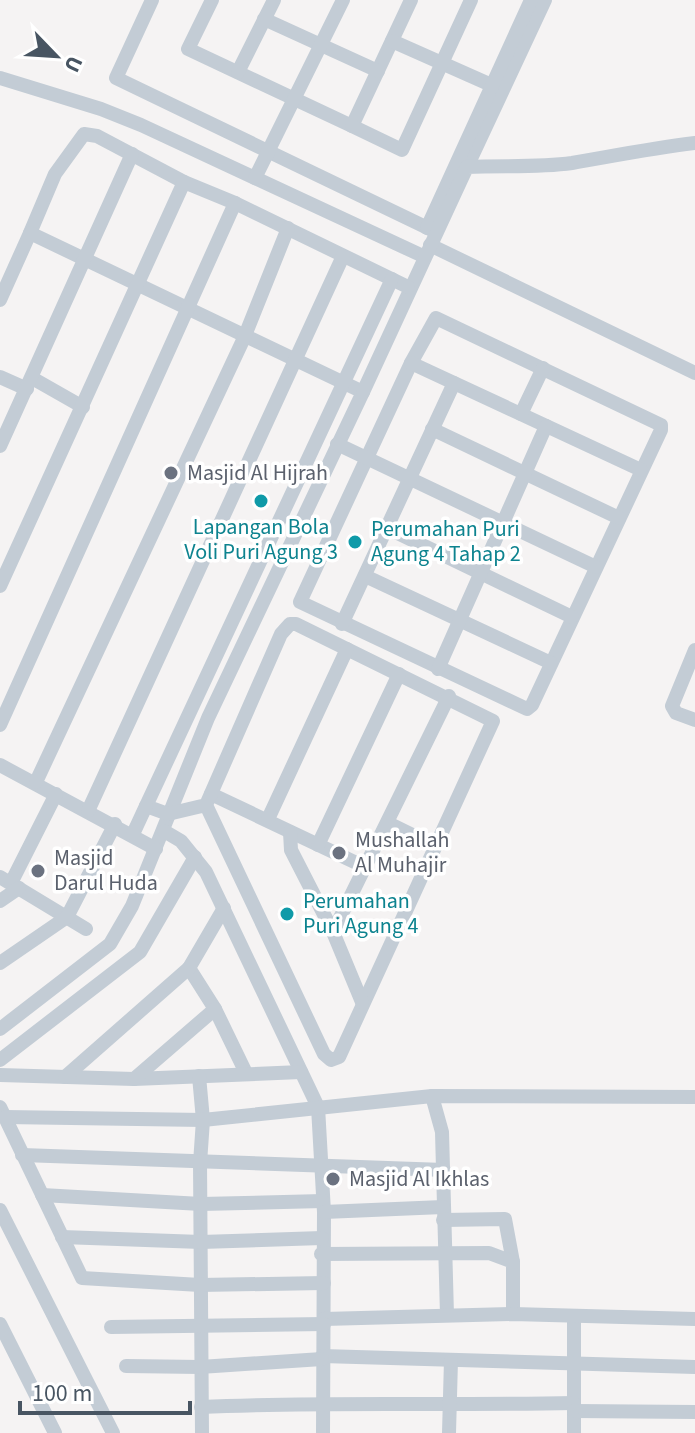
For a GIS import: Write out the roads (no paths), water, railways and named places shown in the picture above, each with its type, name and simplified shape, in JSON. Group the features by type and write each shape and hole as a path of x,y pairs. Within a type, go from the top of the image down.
{"street":[{"path":"152,0 116,78 268,152 429,240 695,373"},
{"path":"212,0 188,49 402,150 471,0"},
{"path":"238,72 274,0"},
{"path":"255,178 343,0"},
{"path":"352,126 411,0"},
{"path":"429,240 467,167 531,0"},
{"path":"0,1029 110,944 132,906 164,831 191,808 281,634 290,624 449,696 489,718 493,726 339,1057 331,1060 324,1054 280,965 191,808 208,718 341,445 497,87 545,0"},
{"path":"264,19 378,71"},
{"path":"392,41 497,87"},
{"path":"0,78 101,109 255,178 429,240"},
{"path":"0,300 55,174 73,145 84,134 97,136 184,182 235,203 408,287"},
{"path":"467,167 506,169 572,163 611,153 695,143"},
{"path":"0,446 132,154"},
{"path":"0,586 184,182"},
{"path":"0,725 235,203"},
{"path":"36,782 244,338 288,228"},
{"path":"30,233 244,338 363,392"},
{"path":"88,811 343,256"},
{"path":"133,834 392,279"},
{"path":"436,318 661,425 532,705 527,709 303,605 301,599 364,456 411,363 436,318"},
{"path":"411,363 641,470"},
{"path":"521,414 543,368"},
{"path":"0,377 29,384 83,407"},
{"path":"342,624 454,383"},
{"path":"438,669 546,426"},
{"path":"432,429 619,518"},
{"path":"341,445 596,567"},
{"path":"387,528 572,617"},
{"path":"365,576 551,663"},
{"path":"268,819 347,649"},
{"path":"695,650 672,706 676,713 695,720"},
{"path":"318,845 399,674"},
{"path":"333,932 449,696"},
{"path":"0,784 4,766 156,849"},
{"path":"0,901 56,794"},
{"path":"146,806 191,808 268,819 365,867"},
{"path":"388,823 435,846"},
{"path":"0,963 67,917 115,824"},
{"path":"164,831 181,841 195,857 224,908 318,1107 323,1167 323,1433"},
{"path":"290,832 291,850 333,932 362,1002"},
{"path":"0,1060 140,952 195,857"},
{"path":"10,882 110,944"},
{"path":"65,1077 189,968 224,908"},
{"path":"257,976 280,965"},
{"path":"189,968 215,1009 246,1073"},
{"path":"134,1079 215,1009"},
{"path":"0,1075 134,1079 301,1072"},
{"path":"199,1076 203,1120 200,1163 202,1433"},
{"path":"432,1096 442,1132 447,1315"},
{"path":"324,1283 200,1285 82,1278 3,1112 203,1120 432,1096 695,1097"},
{"path":"22,1155 444,1170"},
{"path":"42,1195 323,1207 505,1219 513,1262 513,1314"},
{"path":"0,1210 113,1433"},
{"path":"62,1237 201,1242 322,1238"},
{"path":"321,1254 489,1253 513,1262"},
{"path":"111,1327 200,1327 513,1314 695,1319"},
{"path":"574,1317 574,1433"},
{"path":"0,1324 55,1433"},
{"path":"126,1366 200,1367 322,1357 695,1367"},
{"path":"449,1433 451,1360"},
{"path":"201,1407 322,1401 695,1412"}],"place":[{"name":"Masjid Al Hijrah","path":"171,473"},
{"name":"Lapangan Bola Voli Puri Agung 3","path":"261,501"},
{"name":"Perumahan Puri Agung 4 Tahap 2","path":"355,542"},
{"name":"Mushallah Al Muhajir","path":"339,853"},
{"name":"Masjid Darul Huda","path":"38,871"},
{"name":"Perumahan Puri Agung 4","path":"287,914"},
{"name":"Masjid Al Ikhlas","path":"333,1179"}]}
